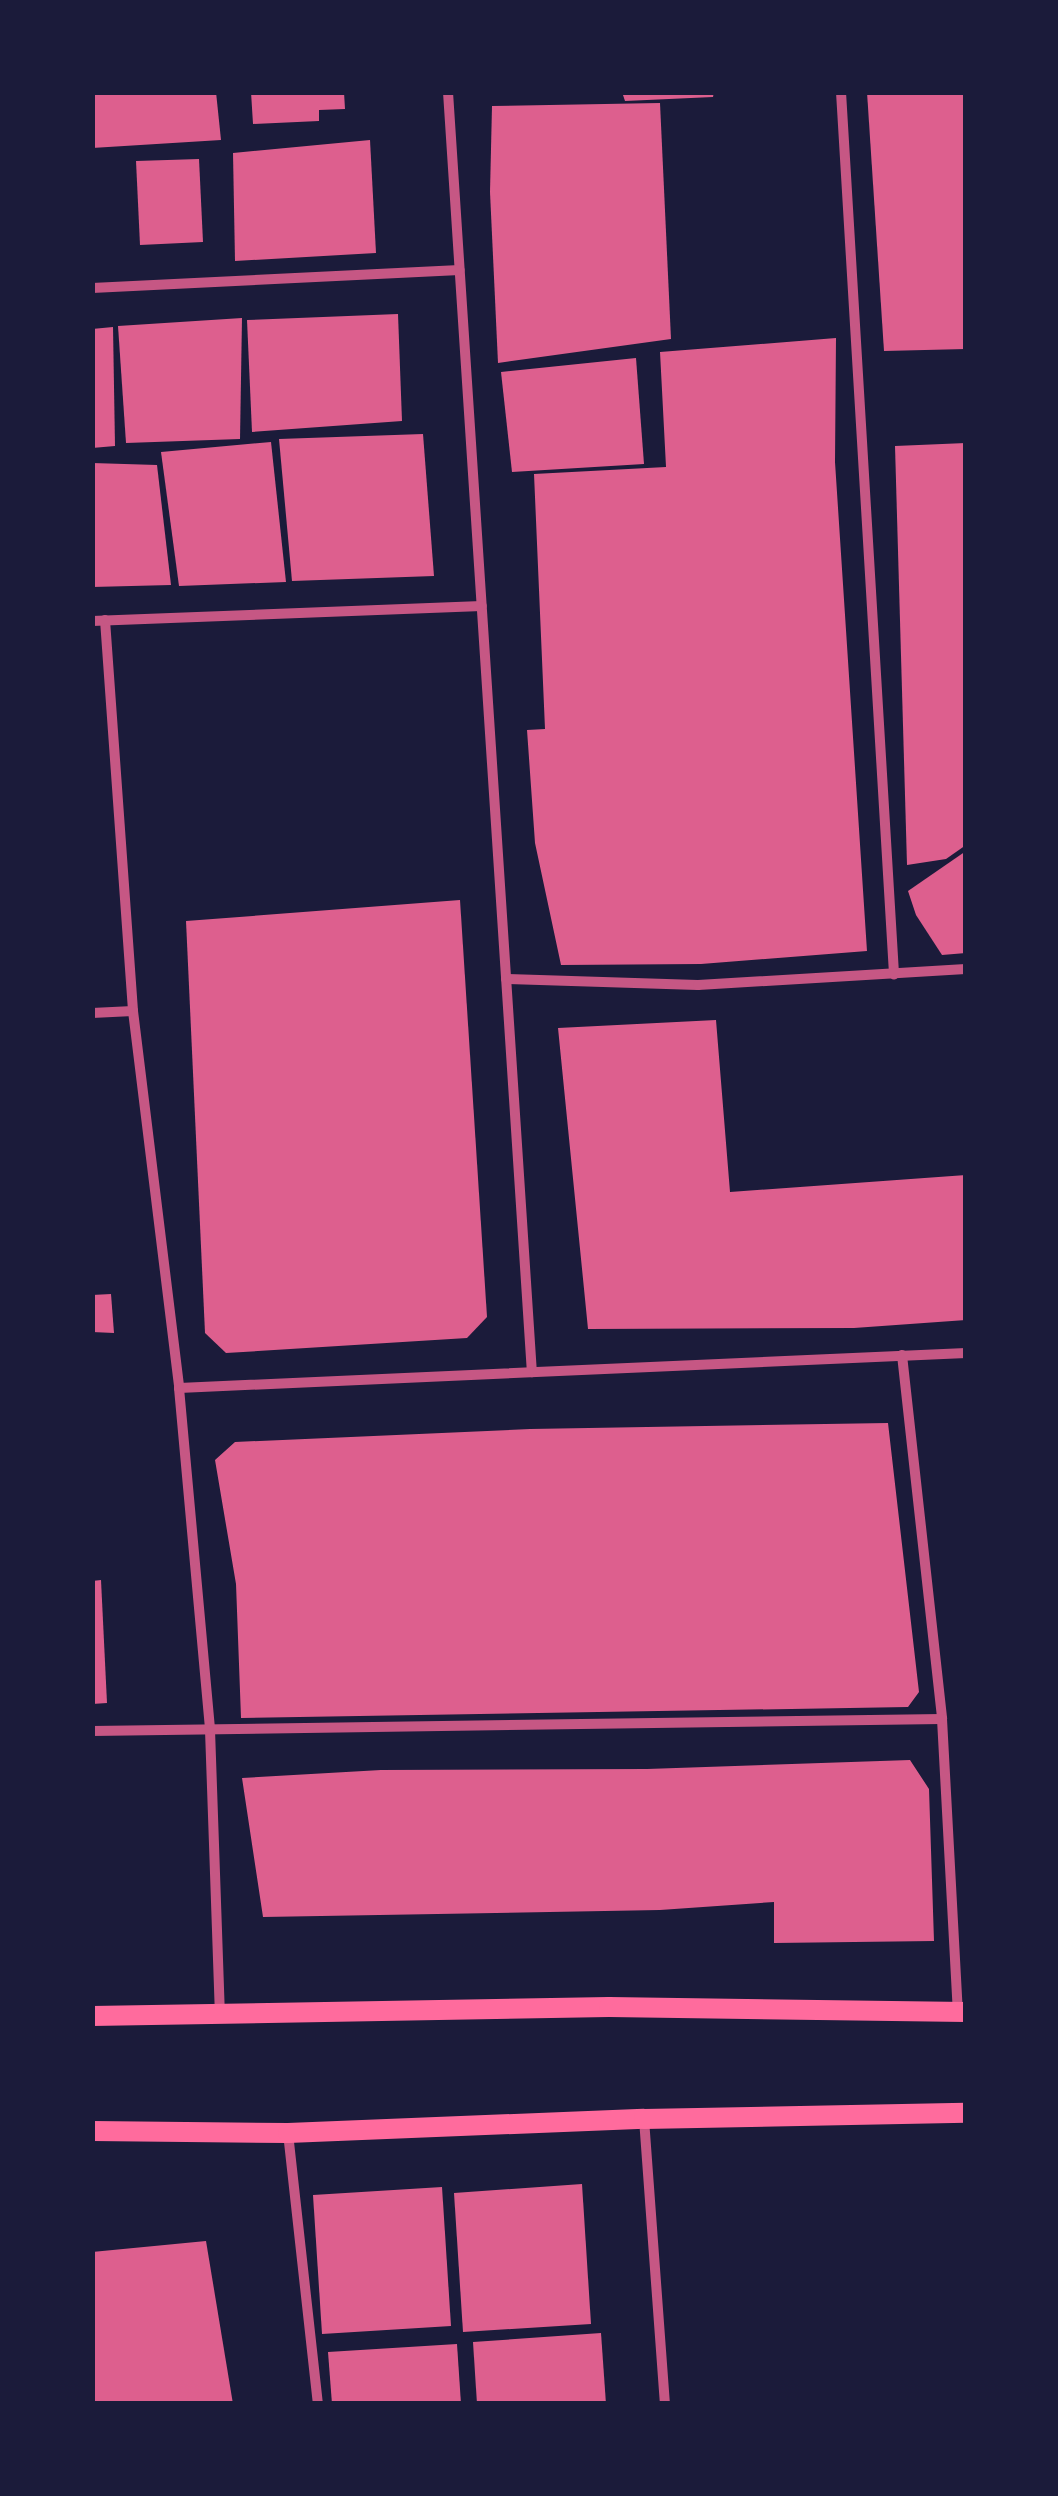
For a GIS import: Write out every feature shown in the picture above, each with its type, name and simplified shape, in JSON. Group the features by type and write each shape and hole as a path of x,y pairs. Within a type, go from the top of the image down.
{"main road":[{"path":"92,2016 609,2007 962,2012"},
{"path":"92,2132 288,2133 644,2119 966,2113"}],"street":[{"path":"448,92 532,1372"},
{"path":"840,92 894,974"},
{"path":"92,288 460,270"},
{"path":"92,621 482,606"},
{"path":"105,620 133,1011 179,1388 210,1730 220,2014"},
{"path":"506,979 698,984 966,969"},
{"path":"92,1013 133,1011"},
{"path":"179,1388 966,1352"},
{"path":"902,1356 942,1720 962,2012"},
{"path":"92,1731 942,1720"},
{"path":"644,2119 665,2404"},
{"path":"288,2133 318,2404"}],"building":[{"path":"92,92 216,92 221,140 92,148"},
{"path":"251,92 344,92 345,109 319,110 319,121 253,124"},
{"path":"622,92 714,92 713,97 625,101"},
{"path":"867,92 966,92 966,349 884,351"},
{"path":"660,103 671,339 498,363 490,192 492,106"},
{"path":"370,140 376,253 235,261 233,153"},
{"path":"199,159 203,242 140,245 136,161"},
{"path":"398,314 402,421 252,432 247,320"},
{"path":"242,318 240,439 126,443 118,326"},
{"path":"113,327 115,446 92,448 92,329"},
{"path":"836,338 835,462 867,951 701,964 561,965 535,843 527,730 545,729 534,474 666,467 660,352"},
{"path":"636,358 644,464 512,472 501,372"},
{"path":"423,434 434,576 292,581 279,439"},
{"path":"271,442 286,582 179,586 161,452"},
{"path":"966,443 966,845 946,859 907,865 895,446"},
{"path":"92,463 157,465 171,585 92,587"},
{"path":"966,851 966,953 942,955 916,915 908,891"},
{"path":"460,900 487,1317 467,1338 226,1353 205,1333 186,921"},
{"path":"716,1020 730,1192 966,1175 966,1320 854,1328 588,1329 558,1028"},
{"path":"111,1294 114,1333 92,1332 92,1295"},
{"path":"888,1423 919,1692 908,1707 241,1718 236,1584 215,1460 235,1442 530,1429"},
{"path":"101,1580 107,1703 92,1704 92,1581"},
{"path":"910,1760 929,1789 934,1941 774,1943 774,1902 660,1910 263,1917 242,1778 381,1770 647,1769"},
{"path":"582,2184 591,2324 463,2332 454,2193"},
{"path":"442,2187 451,2326 322,2334 313,2195"},
{"path":"206,2241 233,2404 92,2404 92,2252"},
{"path":"601,2333 606,2404 477,2404 473,2342"},
{"path":"457,2344 461,2404 332,2404 328,2352"}]}
